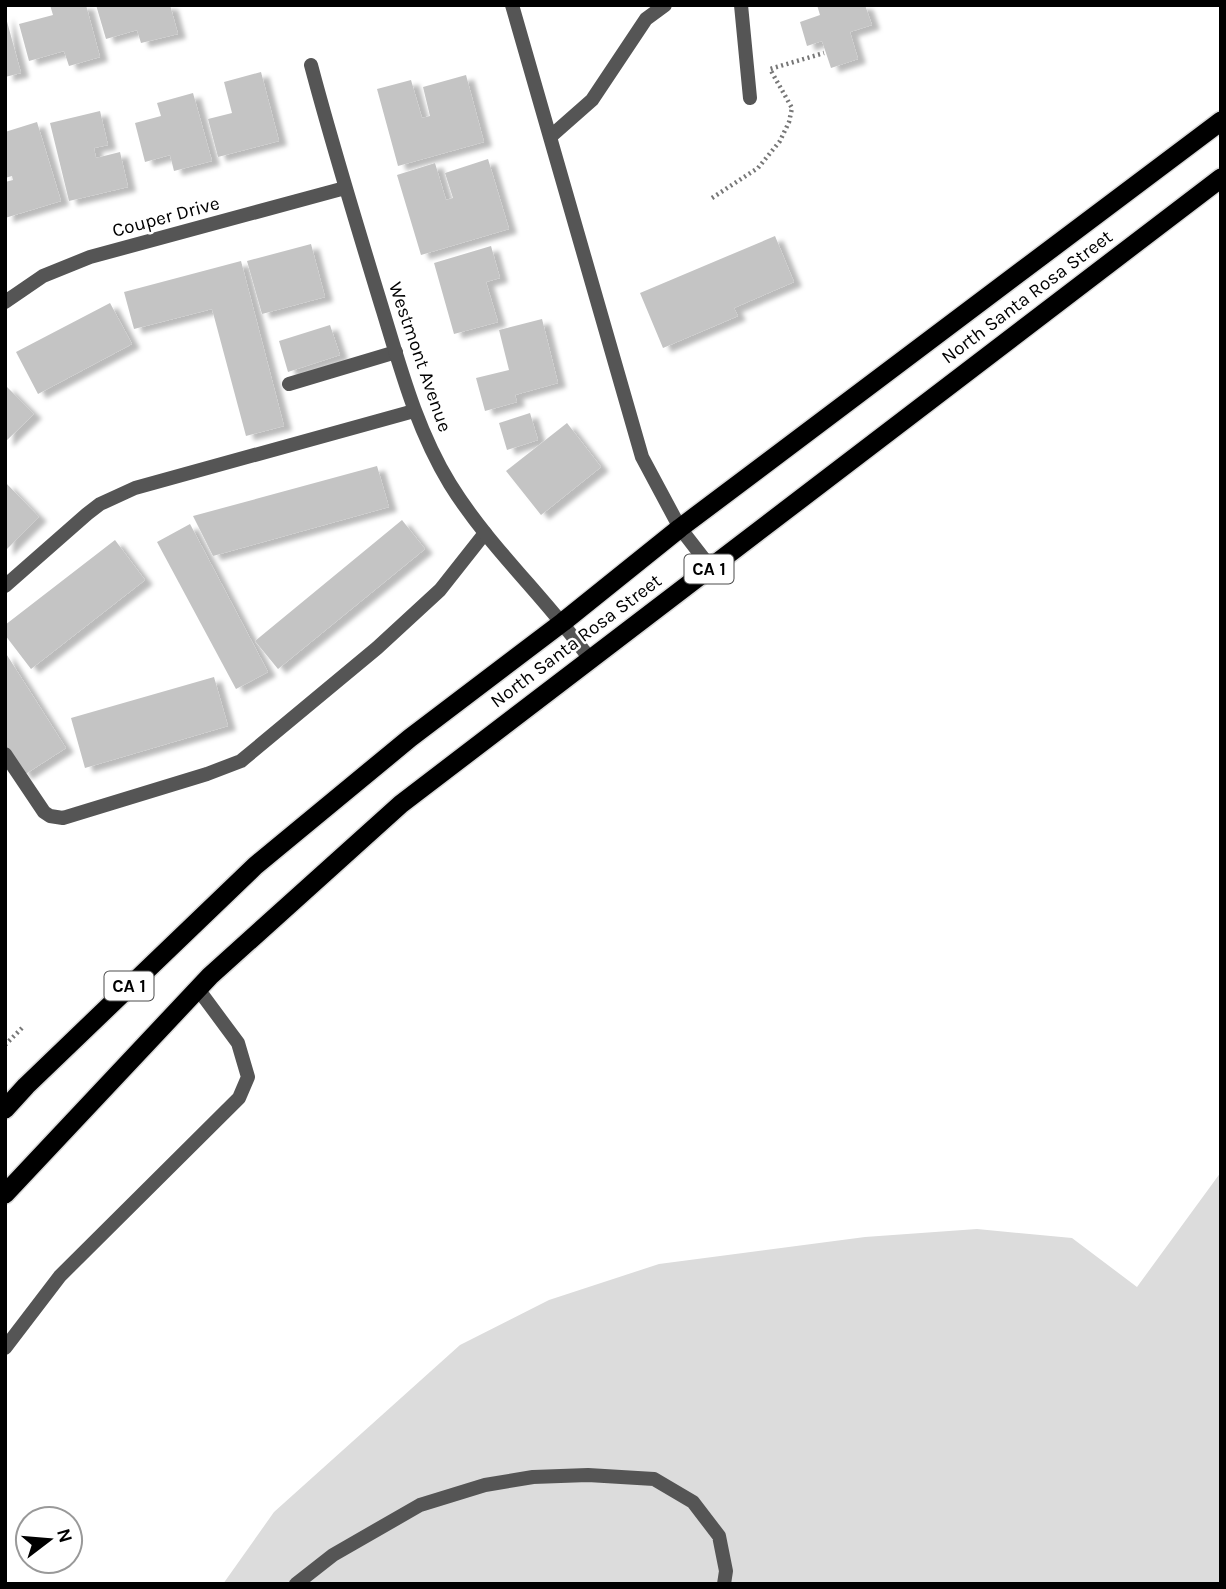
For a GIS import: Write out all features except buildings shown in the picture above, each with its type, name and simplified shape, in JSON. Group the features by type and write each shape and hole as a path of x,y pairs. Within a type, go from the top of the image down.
{"highway":[{"name":"North Santa Rosa Street","path":"5,1110 256,866 410,738 563,622 680,528 1221,121"},
{"name":"North Santa Rosa Street","path":"5,1194 198,989 401,804 1221,178"}],"street":[{"path":"512,5 642,457 680,528 711,568"},
{"path":"550,137 592,100 646,19 665,5"},
{"path":"741,5 750,98"},
{"name":"Westmont Avenue","path":"311,65 345,188 414,411 432,452 450,485 485,533 563,622 589,658"},
{"name":"Couper Drive","path":"5,302 43,276 78,261 345,188"},
{"path":"289,384 396,352"},
{"path":"5,586 100,504 135,488 414,411"},
{"path":"5,754 44,812 63,818 207,775 242,761 377,648 440,590 485,533"},
{"path":"5,1348 60,1276 239,1098 248,1077 238,1044 198,989"},
{"path":"296,1584 333,1555 420,1506 485,1485 533,1477 588,1475 654,1479 693,1502 719,1536 726,1571 724,1584"}],"path":[{"path":"712,198 758,168 780,141 789,122 792,108 770,69 824,53"},
{"path":"5,1045 24,1026"}],"shaded area":[{"path":"1221,1172 1221,1584 223,1584 274,1512 460,1345 549,1300 659,1264 865,1237 977,1229 1072,1238 1137,1287"}]}
